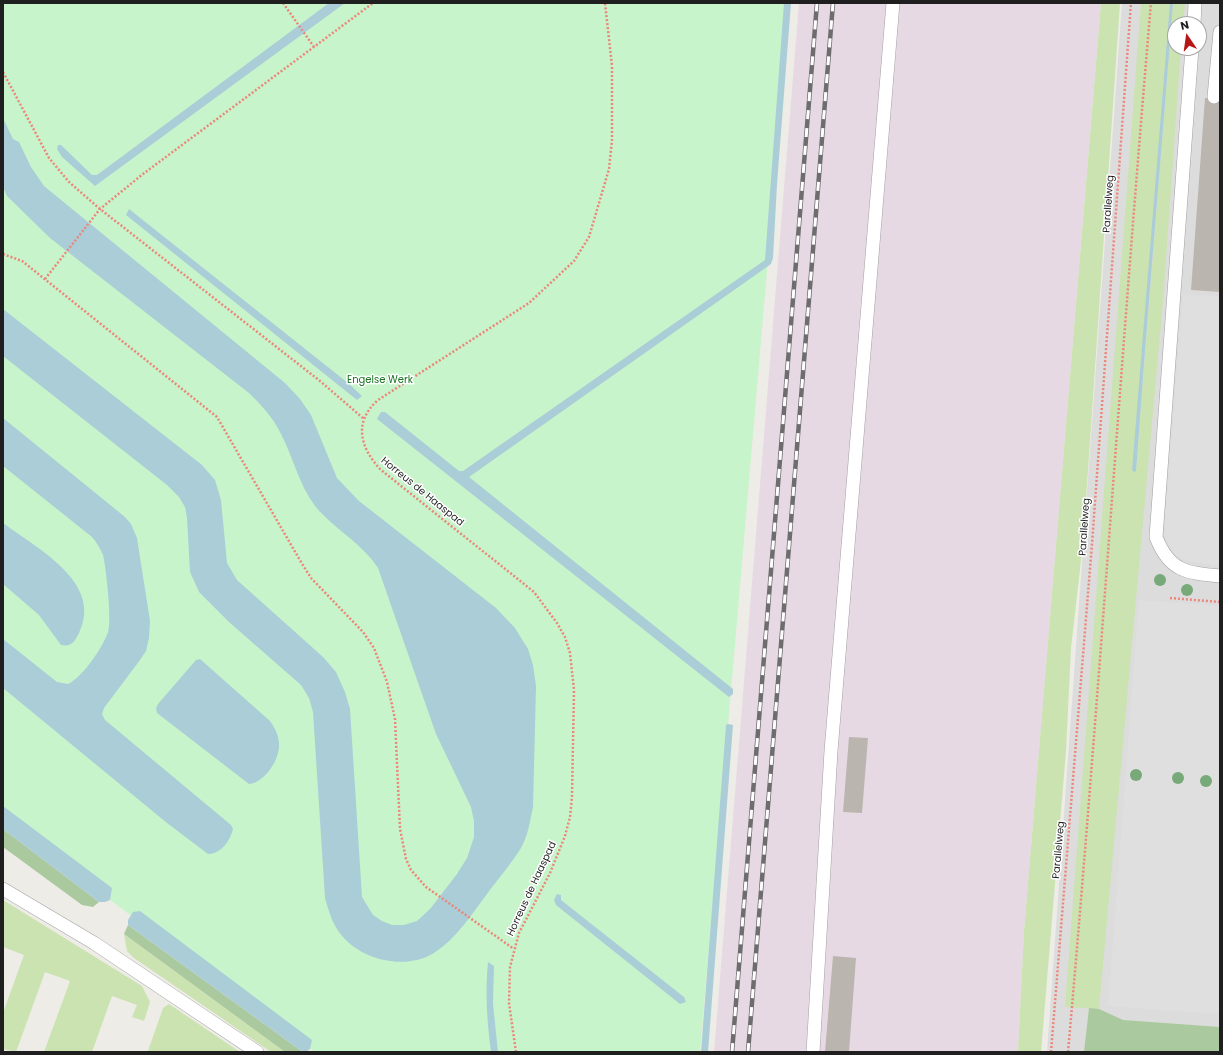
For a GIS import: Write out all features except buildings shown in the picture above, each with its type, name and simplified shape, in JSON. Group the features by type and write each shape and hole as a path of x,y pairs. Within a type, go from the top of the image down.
{"lane":[{"path":"813,1052 831,751 893,3"},
{"path":"1195,16 1196,3"},
{"path":"1214,97 1220,32"},
{"path":"1191,56 1156,537 1162,553 1173,564 1194,574 1220,576"},
{"path":"3,889 94,943 257,1052"}],"path":[{"path":"282,3 314,47"},
{"path":"45,279 100,209 143,174 373,3"},
{"path":"3,72 49,158 69,182 100,209 314,377 364,419 370,408 382,397 529,303 560,276 581,251 590,236 609,169 612,133 612,66 605,3"},
{"name":"Parallelweg","path":"1051,1052 1092,544 1131,3"},
{"path":"1068,1052 1085,829 1099,694 1131,241 1151,3"},
{"path":"3,254 22,261 217,417 304,568 311,578 363,632 374,648 387,682 395,719 400,828 406,859 411,870 426,887 514,949"},
{"name":"Horreus de Haaspad","path":"364,419 362,431 363,442 371,459 392,479 534,592 557,623 568,648 574,690 572,797 570,817 565,836 550,873 526,918 514,949 508,985 516,1052"},
{"path":"1170,598 1220,602"}],"shaded area":[{"path":"799,3 1101,3 1024,931 1018,1052 714,1052"},
{"path":"1122,3 1220,3 1220,1052 1047,1052"},
{"path":"1183,294 1220,297 1220,566 1186,561 1176,555 1165,536"},
{"path":"1139,600 1220,606 1220,1014 1108,1006"}],"green space":[{"name":"Engelse Werk","path":"3,3 790,3 700,1052 314,1052 3,821"},
{"path":"1101,3 1120,3 1083,543 1071,648 1066,751 1041,1052 1018,1052 1024,931"},
{"path":"1141,3 1170,3 1169,16 1167,16 1167,41 1133,470 1136,470 1169,56 1180,56 1163,301 1099,1009 1065,1007"},
{"path":"1173,3 1185,3 1184,16 1172,16"},
{"path":"3,829 99,902 93,907 82,905 3,847"},
{"path":"3,900 142,986 150,1002 144,1021 132,1017 137,1005 112,996 92,1052 44,1052 70,981 45,972 16,1052 3,1049 3,1013 24,955 3,947"},
{"path":"128,925 300,1050 306,1052 285,1052 124,934"},
{"path":"124,934 285,1052 271,1052 134,958 127,951"},
{"path":"169,1004 240,1052 148,1051 163,1008"},
{"path":"1089,1008 1099,1009 1123,1020 1220,1027 1220,1052 1084,1052"}],"water":[{"path":"329,3 345,3 95,186 62,157 57,149 58,145 61,145 92,175 97,175"},
{"path":"784,3 791,3 777,184 773,258 771,264 469,477 733,689 733,694 729,697 377,419 381,412 385,412 459,471 463,471 765,260"},
{"path":"1170,3 1173,3 1172,16 1169,16"},
{"path":"1167,40 1167,56 1169,56 1136,471 1134,472 1132,470"},
{"path":"3,118 13,139 19,142 31,167 44,186 285,383 300,399 311,415 337,478 359,501 496,608 515,628 528,649 533,665 536,686 533,807 527,833 517,854 469,918 450,940 434,953 411,961 398,962 386,960 362,952 352,945 340,933 332,919 325,898 313,712 309,698 301,685 229,622 199,592 190,572 187,518 185,507 179,497 167,485 3,356 3,309 202,465 215,480 221,500 227,563 237,580 323,657 336,672 345,692 350,709 362,897 373,915 382,921 392,925 404,925 417,921 430,909 457,874 467,858 474,837 474,821 471,807 436,734 378,568 364,551 331,522 309,498 278,428 258,402 249,393 50,238 7,196 3,187"},
{"path":"129,209 348,383 362,396 357,400 126,215"},
{"path":"3,418 125,517 131,524 137,538 150,621 149,638 146,651 104,708 102,714 105,720 231,825 233,829 230,838 217,852 208,854 167,823 3,688 3,639 57,682 68,684 80,675 97,653 108,632 109,617 106,571 100,548 92,537 3,466"},
{"path":"3,523 48,555 63,568 75,582 82,598 84,615 79,633 70,644 61,645 39,615 3,584"},
{"path":"200,659 274,726 279,744 277,757 270,770 255,783 249,784 157,713 156,708 158,704 196,660"},
{"path":"726,725 733,725 708,1052 701,1052"},
{"path":"3,806 112,888 110,900 99,902 3,829"},
{"path":"557,894 561,895 561,900 684,997 686,1002 680,1004 556,905 554,900"},
{"path":"140,911 312,1040 310,1049 306,1052 300,1050 128,925 128,920 133,912"},
{"path":"488,962 494,966 493,1004 498,1052 491,1052 487,996"}],"railway":[{"path":"732,1052 817,3"},
{"path":"748,1052 833,3"}]}
